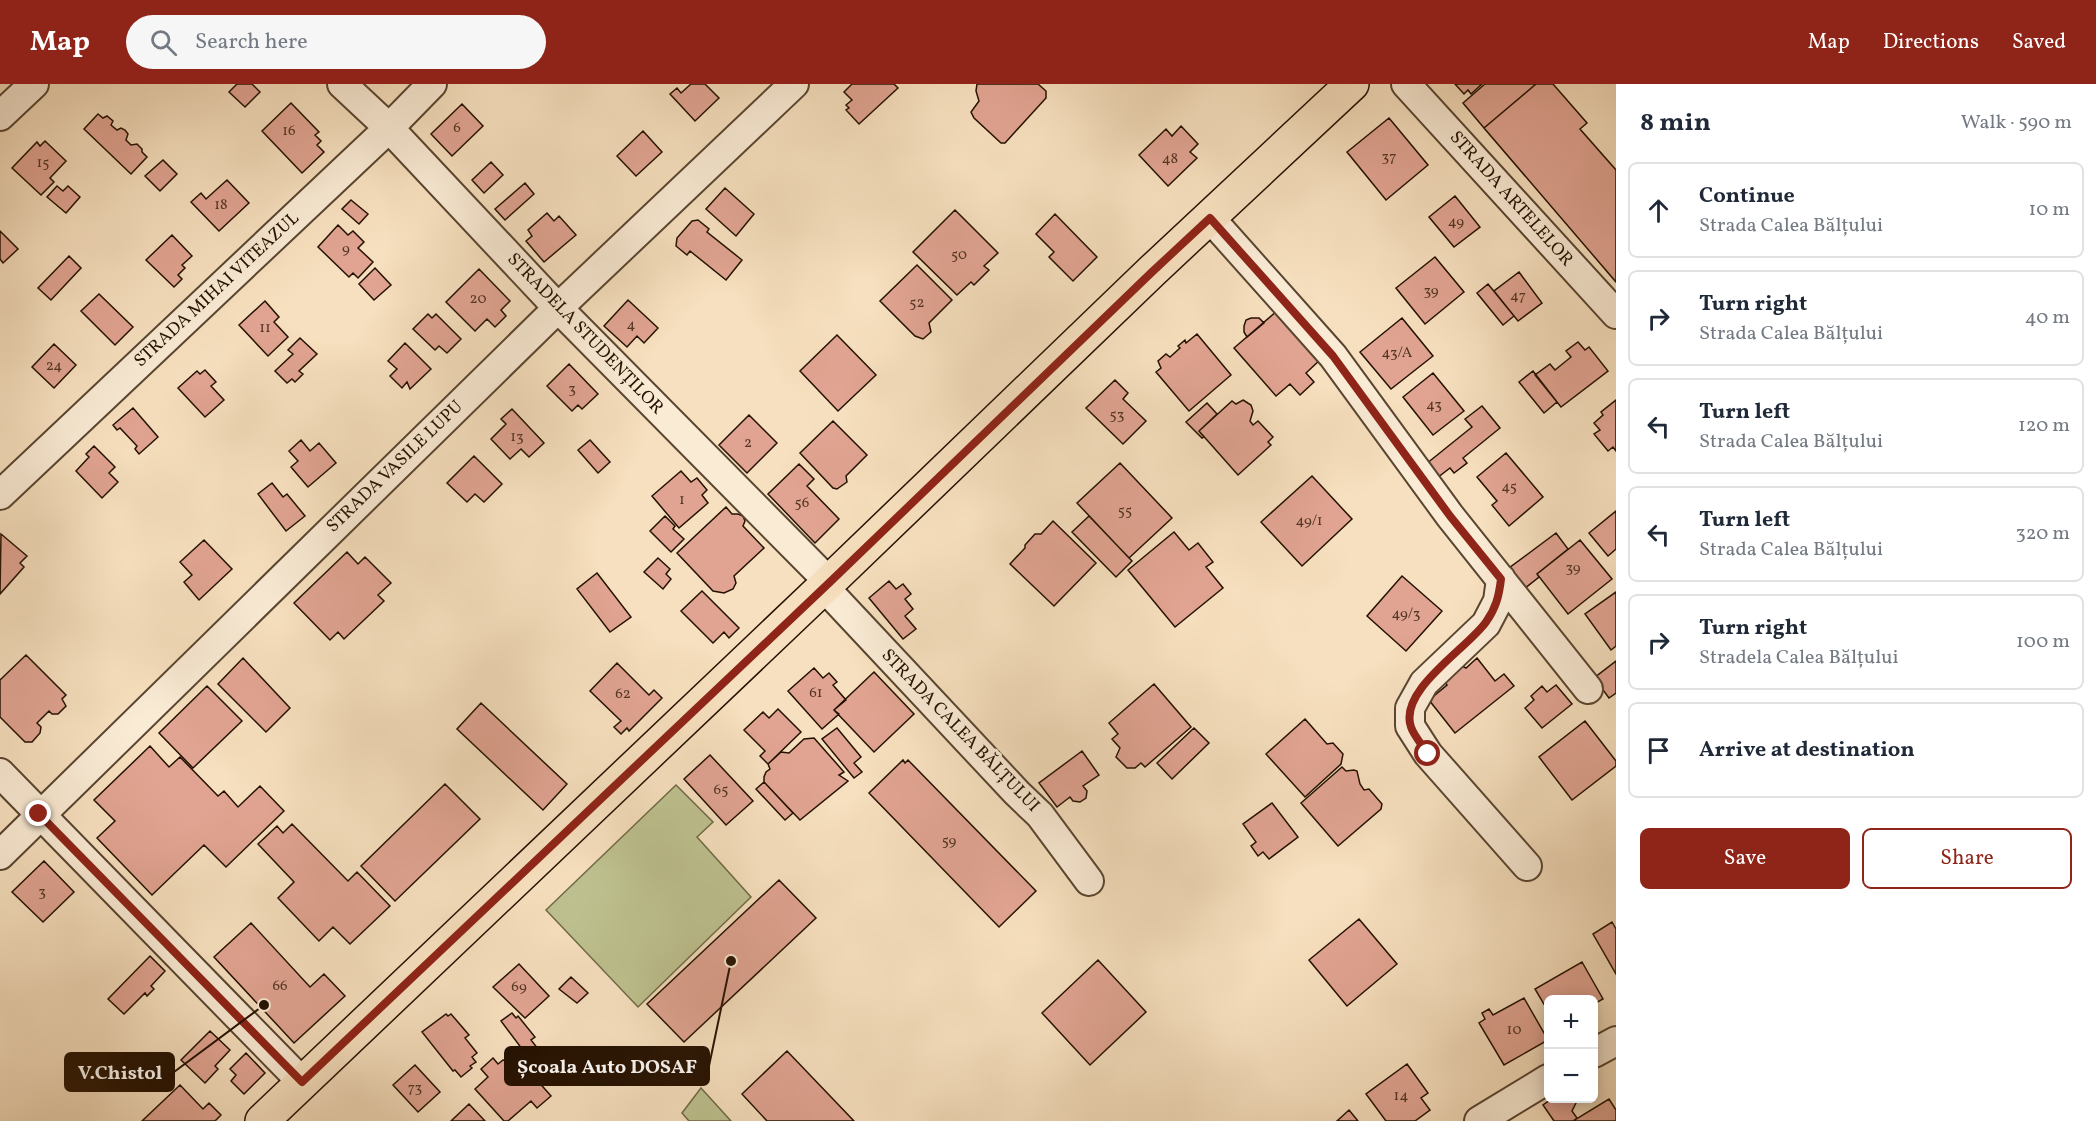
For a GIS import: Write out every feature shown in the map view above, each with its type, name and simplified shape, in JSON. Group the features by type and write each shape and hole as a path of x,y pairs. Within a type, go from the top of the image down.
{"main road":[{"path":"262,1121 827,585 1143,280 1352,84"}],"street":[{"path":"0,116 34,84"},
{"name":"STRADELA STUDENȚILOR","path":"342,84 389,128 558,308 827,585"},
{"name":"STRADA MIHAI VITEAZUL","path":"0,495 389,128 432,84"},
{"name":"STRADA VASILE LUPU","path":"0,855 39,814 558,308 794,84"},
{"name":"STRADA ARTELELOR","path":"1406,84 1616,314"},
{"path":"1210,218 1333,356 1450,516 1588,689"},
{"path":"1501,579 1498,601 1486,624 1424,683 1410,708 1410,726 1428,754 1527,866"},
{"name":"STRADA CALEA BĂLȚULUI","path":"827,585 1017,793 1041,815 1089,881"},
{"path":"0,773 302,1082"},
{"path":"1598,1050 1616,1041"},
{"path":"1479,1121 1544,1081"}],"green space":[{"path":"676,785 713,822 697,837 751,897 638,1007 546,910"},
{"path":"701,1088 731,1121 689,1121 682,1113"}],"building":[{"path":"237,84 252,84 260,92 245,107 229,92"},
{"path":"691,84 705,84 719,98 695,121 670,94 677,88 681,93"},
{"path":"852,84 894,84 898,88 859,124 846,110 849,108 846,105 852,100 844,92"},
{"path":"977,84 1038,84 1046,91 1046,98 1005,143 1001,143 974,118 971,112 979,101 976,91"},
{"path":"1455,84 1482,84 1471,94 1468,90 1464,94"},
{"path":"1485,84 1536,84 1484,128 1463,103"},
{"path":"1536,84 1553,84 1587,123 1580,129 1616,170 1616,282 1484,128"},
{"path":"291,103 319,132 315,135 321,141 317,145 324,152 302,173 262,131"},
{"path":"462,104 483,126 452,156 431,134"},
{"path":"98,114 103,118 107,116 113,121 111,125 117,130 121,128 125,130 128,134 126,140 131,145 137,144 147,157 131,174 84,129"},
{"path":"1389,118 1428,165 1386,200 1347,152"},
{"path":"1181,126 1198,144 1190,152 1197,158 1168,186 1139,155 1166,129 1172,136"},
{"path":"643,131 662,152 636,176 617,156"},
{"path":"45,141 66,161 50,178 54,182 41,195 12,168 37,142 40,146"},
{"path":"163,160 177,174 160,191 145,176"},
{"path":"491,162 503,175 484,193 472,180"},
{"path":"227,180 249,203 219,231 191,202 201,193 206,199"},
{"path":"525,183 534,194 505,220 495,209"},
{"path":"57,186 63,191 68,186 80,197 66,213 47,197"},
{"path":"725,188 754,214 736,236 706,209"},
{"path":"1455,196 1480,227 1454,247 1429,217"},
{"path":"351,200 368,214 359,224 342,209"},
{"path":"955,210 998,253 984,266 989,270 974,285 971,282 957,295 913,252"},
{"path":"547,213 554,221 559,216 576,235 544,262 526,241 532,236 528,230"},
{"path":"1055,214 1097,257 1073,281 1049,257 1054,252 1036,234"},
{"path":"698,220 709,229 707,232 742,260 726,280 690,251 687,255 676,246 677,238 692,221"},
{"path":"338,225 348,235 353,231 364,242 358,248 373,262 358,278 353,273 349,277 318,247"},
{"path":"0,231 18,249 3,263 0,259"},
{"path":"172,235 192,256 182,265 185,268 178,275 182,279 174,287 146,260"},
{"path":"69,256 81,268 51,300 38,288"},
{"path":"1435,257 1464,292 1425,324 1396,288"},
{"path":"917,265 952,300 929,323 931,332 923,339 915,336 880,301"},
{"path":"375,268 391,285 374,300 359,284"},
{"path":"479,269 510,301 501,310 506,316 495,327 487,319 475,331 446,302"},
{"path":"1519,272 1542,303 1518,321 1494,291"},
{"path":"1488,284 1514,316 1503,325 1477,293"},
{"path":"99,294 133,327 115,345 81,311"},
{"path":"628,300 658,328 644,343 637,336 627,347 604,326"},
{"path":"265,301 279,317 274,322 288,337 268,356 239,325"},
{"path":"1278,310 1321,359 1306,373 1314,382 1300,395 1290,384 1276,396 1234,348"},
{"path":"428,314 432,318 436,314 461,339 447,353 439,346 435,350 413,329"},
{"path":"1259,318 1264,323 1247,337 1244,326 1246,320"},
{"path":"1402,318 1433,356 1391,389 1360,352"},
{"path":"1197,334 1231,375 1189,411 1156,372 1161,368 1158,361 1166,354 1170,357 1185,340 1186,343"},
{"path":"837,335 876,375 838,411 800,371"},
{"path":"300,338 317,354 299,371 303,374 295,382 292,379 287,383 275,371 293,354 288,350"},
{"path":"1578,342 1585,350 1589,347 1608,371 1561,407 1535,375 1550,364 1555,370 1571,357 1566,351"},
{"path":"405,343 431,369 410,389 407,382 402,388 390,376 397,369 388,361"},
{"path":"54,344 76,365 54,388 32,367"},
{"path":"569,364 598,394 582,409 578,405 572,411 547,386"},
{"path":"205,370 216,382 211,386 224,400 205,417 178,388 197,371 200,374"},
{"path":"1533,371 1557,402 1544,413 1519,382"},
{"path":"1433,373 1464,411 1433,435 1403,397"},
{"path":"1115,380 1128,393 1123,399 1146,421 1123,444 1086,408"},
{"path":"1243,400 1251,405 1253,411 1250,421 1253,425 1258,421 1273,437 1268,442 1271,445 1238,475 1199,431 1232,401 1236,404"},
{"path":"1616,400 1616,451 1613,447 1608,451 1594,434 1600,430 1594,423 1603,415 1601,412"},
{"path":"1207,403 1217,414 1199,431 1204,437 1202,438 1186,422"},
{"path":"1482,406 1500,428 1463,458 1467,463 1454,473 1450,468 1437,478 1426,464 1472,427 1465,419"},
{"path":"133,408 158,437 139,454 135,449 137,446 120,428 117,430 113,425"},
{"path":"512,409 544,443 529,457 521,449 510,459 491,439 506,424 501,419"},
{"path":"749,415 777,443 747,473 719,445"},
{"path":"833,421 867,455 846,476 847,482 837,489 833,488 800,453"},
{"path":"301,440 310,451 319,443 336,463 308,487 291,467 298,461 289,451"},
{"path":"590,440 610,462 598,473 578,450"},
{"path":"94,446 115,467 109,473 118,482 102,498 76,471 89,457 86,454"},
{"path":"1506,453 1543,497 1509,526 1492,505 1497,501 1477,477"},
{"path":"474,456 502,484 484,502 475,494 467,502 447,483"},
{"path":"1120,463 1172,518 1129,558 1077,503"},
{"path":"799,464 814,479 807,486 839,519 815,543 768,494"},
{"path":"681,471 691,482 697,478 707,490 702,495 708,503 679,528 652,496"},
{"path":"1312,476 1352,519 1302,566 1261,522"},
{"path":"272,483 283,497 287,494 305,516 286,531 258,494"},
{"path":"726,507 732,514 743,516 745,521 743,526 764,548 734,576 736,583 733,589 724,593 713,591 677,553"},
{"path":"1616,511 1616,549 1608,556 1589,533"},
{"path":"665,516 675,526 673,529 684,539 671,552 650,531"},
{"path":"1089,516 1132,561 1116,577 1072,532"},
{"path":"1053,521 1096,563 1054,606 1010,564 1035,534 1041,534"},
{"path":"1174,532 1189,550 1198,543 1213,562 1206,567 1223,588 1175,627 1128,570"},
{"path":"1556,533 1568,549 1537,574 1539,577 1524,589 1509,568"},
{"path":"1,534 27,556 20,563 24,567 0,594"},
{"path":"204,540 232,569 199,600 184,582 192,575 180,562"},
{"path":"1580,540 1612,579 1568,614 1537,574"},
{"path":"347,552 358,564 365,557 391,583 378,595 384,601 344,639 338,632 330,640 294,603"},
{"path":"658,558 670,569 666,574 671,579 663,589 644,572"},
{"path":"597,573 631,617 610,632 577,589"},
{"path":"1402,576 1442,611 1406,651 1367,616"},
{"path":"889,581 896,589 903,584 911,594 905,599 913,609 905,616 916,629 903,639 869,598"},
{"path":"702,591 739,628 729,638 724,632 713,643 681,611"},
{"path":"1616,592 1616,646 1611,650 1585,614"},
{"path":"26,655 66,695 62,699 66,706 58,714 52,714 49,711 37,723 41,727 40,733 32,742 25,742 0,717 0,680"},
{"path":"243,658 290,708 266,732 218,684"},
{"path":"1477,658 1495,681 1504,674 1514,686 1455,733 1429,700 1447,685 1445,682 1458,664 1466,668"},
{"path":"1616,661 1616,693 1609,698 1594,678"},
{"path":"617,663 649,695 654,690 662,698 629,731 627,728 621,734 614,727 621,721 590,691"},
{"path":"814,668 823,678 829,673 837,682 833,685 846,700 834,710 839,714 822,729 788,691"},
{"path":"874,672 914,714 874,752 834,710"},
{"path":"1154,684 1191,727 1145,767 1141,763 1135,768 1127,768 1116,757 1120,748 1112,739 1118,734 1109,723"},
{"path":"1556,685 1572,704 1542,728 1525,708 1534,700 1531,696 1542,686 1547,692"},
{"path":"207,686 242,721 193,768 159,733"},
{"path":"481,703 567,784 543,810 457,729"},
{"path":"778,709 801,732 768,764 760,756 765,751 744,730 763,712 769,718"},
{"path":"1305,719 1327,744 1333,743 1343,754 1341,764 1305,797 1266,754"},
{"path":"1585,721 1616,761 1616,766 1572,800 1539,757"},
{"path":"837,728 861,757 854,763 862,772 854,778 822,739"},
{"path":"1194,728 1209,743 1172,779 1157,763"},
{"path":"814,738 844,772 839,775 848,781 800,820 764,782 764,777 770,769 768,764 781,752 789,753 804,739"},
{"path":"150,746 169,767 180,757 218,796 224,791 238,807 260,786 284,811 226,867 204,845 152,895 97,838 115,821 94,800"},
{"path":"1082,751 1099,775 1083,786 1087,791 1086,798 1080,802 1073,801 1070,797 1057,807 1039,783"},
{"path":"710,755 753,801 726,825 684,779"},
{"path":"903,760 905,763 908,760 1036,891 999,927 869,793"},
{"path":"1342,767 1346,771 1357,771 1364,790 1369,789 1382,804 1381,809 1338,846 1301,803"},
{"path":"764,782 793,813 785,820 756,789"},
{"path":"445,784 480,819 395,901 361,866"},
{"path":"1272,803 1298,837 1269,859 1263,852 1258,856 1251,846 1256,842 1243,824"},
{"path":"292,824 348,881 357,872 390,906 350,944 333,927 319,941 278,898 294,882 258,844 277,826 283,833"},
{"path":"44,861 74,892 43,922 12,892"},
{"path":"779,880 816,918 684,1042 647,1004"},
{"path":"1359,919 1397,964 1347,1006 1309,960"},
{"path":"1612,922 1616,929 1616,974 1593,934"},
{"path":"251,923 310,987 324,974 345,996 294,1043 214,957"},
{"path":"150,956 165,971 151,986 154,989 147,996 145,993 124,1014 108,999"},
{"path":"1098,960 1146,1012 1090,1065 1042,1013"},
{"path":"1582,962 1603,999 1598,1002 1598,995 1544,995 1544,1004 1535,989"},
{"path":"519,964 549,996 525,1018 493,987"},
{"path":"571,977 588,993 577,1003 559,989"},
{"path":"1524,998 1544,1033 1544,1042 1504,1065 1479,1023 1485,1019 1482,1013 1489,1009 1493,1015"},
{"path":"512,1013 516,1018 518,1016 535,1037 531,1040 538,1049 528,1057 501,1021"},
{"path":"446,1014 448,1016 451,1014 469,1035 465,1038 477,1053 472,1057 476,1062 470,1066 472,1068 461,1077 455,1070 453,1071 422,1032"},
{"path":"210,1031 230,1050 215,1066 218,1069 205,1083 181,1060"},
{"path":"787,1051 854,1121 767,1121 742,1094"},
{"path":"246,1053 265,1073 244,1094 231,1081 236,1075 230,1069"},
{"path":"493,1058 498,1064 503,1060 521,1062 551,1096 537,1108 531,1101 508,1121 504,1121 475,1089 488,1077 481,1069"},
{"path":"1407,1064 1428,1093 1421,1098 1430,1110 1415,1121 1386,1121 1366,1094"},
{"path":"415,1065 440,1092 418,1112 393,1085"},
{"path":"180,1085 203,1109 209,1103 221,1115 215,1121 142,1121"},
{"path":"1609,1099 1616,1110 1616,1121 1573,1121"},
{"path":"1546,1103 1576,1103 1572,1111 1577,1118 1573,1121 1554,1121 1543,1105"},
{"path":"469,1104 485,1121 451,1121"},
{"path":"1349,1110 1358,1121 1337,1121"}],"place":[{"name":"Școala Auto DOSAF","path":"731,961"},
{"name":"V.Chistol","path":"264,1005"}],"route":[{"path":"39,814 302,1082 1210,218 1333,356 1450,516 1501,579 1498,601 1486,624 1424,683 1410,708 1410,726 1428,754"}]}
